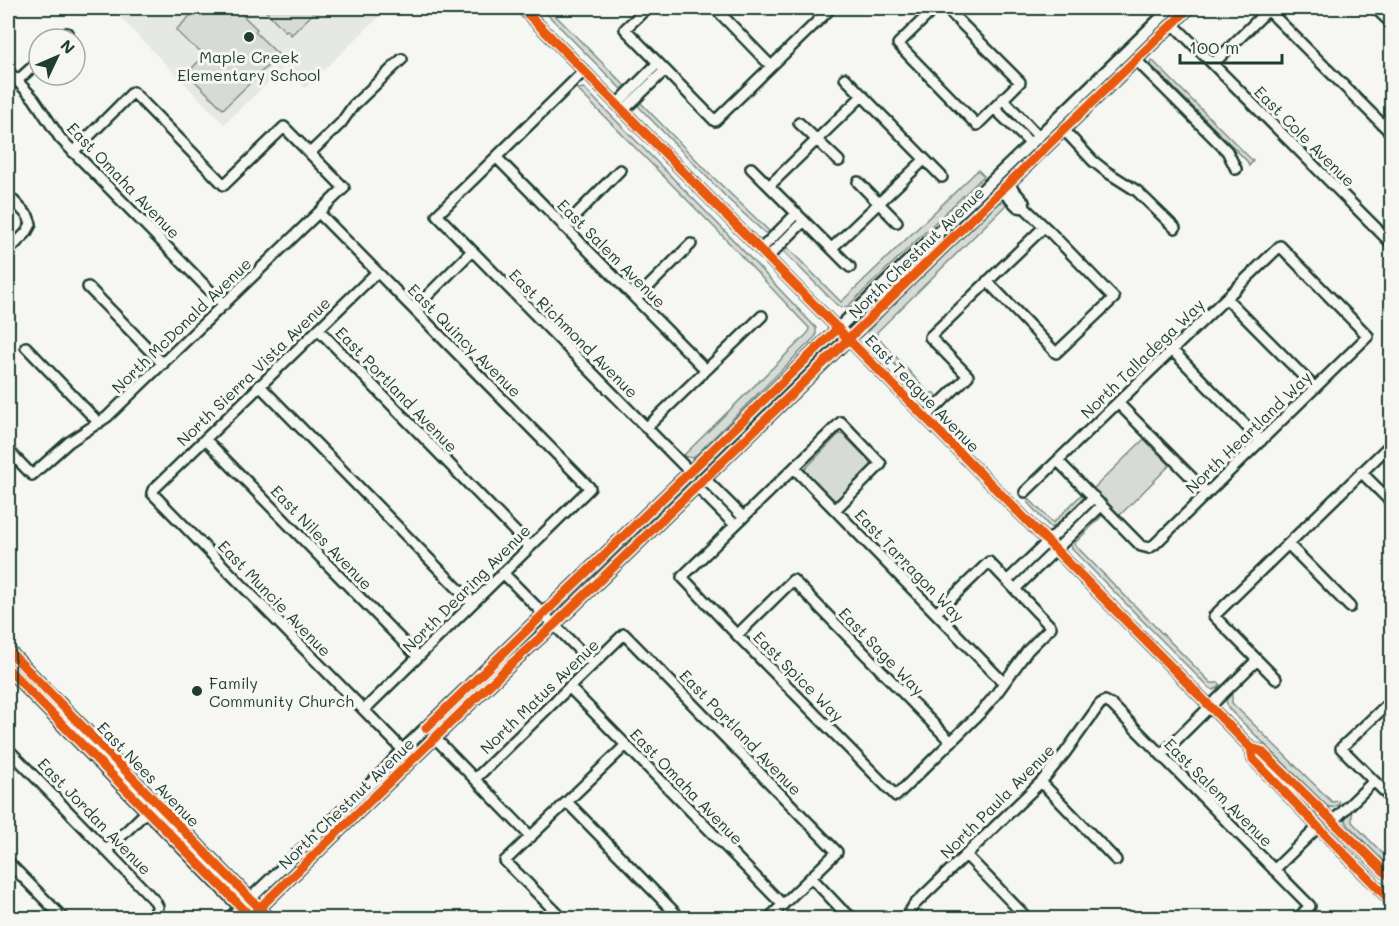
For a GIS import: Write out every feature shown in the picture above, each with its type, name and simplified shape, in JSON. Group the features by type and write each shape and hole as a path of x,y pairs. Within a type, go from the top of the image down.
{"main road":[{"path":"1172,23 1173,15 1179,8"},
{"name":"North Chestnut Avenue","path":"250,918 1189,8"},
{"path":"1135,59 1137,49 1164,21 1164,10"},
{"name":"North Chestnut Avenue","path":"230,918 838,328 1035,141 1164,10"},
{"path":"1005,187 1000,187 1002,179 1030,151 1035,141"},
{"path":"626,555 652,519 692,481 690,472"},
{"name":"East Nees Avenue","path":"8,650 269,918"},
{"name":"East Nees Avenue","path":"8,669 250,918"},
{"path":"73,736 99,753 140,794 147,793"},
{"path":"392,780 393,770 403,760 403,750"}],"street":[{"name":"East Teague Avenue","path":"525,8 620,108 1251,748 1262,751 1392,879"},
{"path":"647,8 625,29 715,121 826,9"},
{"path":"715,8 771,66"},
{"path":"935,8 898,44 977,125 1020,82 946,8"},
{"path":"1375,8 1392,24"},
{"path":"1213,64 1269,9 1392,135"},
{"name":"East Cole Avenue","path":"1172,23 1392,244"},
{"path":"73,152 133,92 224,185 284,127 310,153 341,123 353,106 402,59"},
{"path":"1135,59 1227,151 1236,169"},
{"path":"620,108 661,66"},
{"name":"East Omaha Avenue","path":"8,71 34,99 60,138 224,305"},
{"path":"17,81 27,71"},
{"path":"496,157 584,71"},
{"path":"844,78 942,177"},
{"path":"770,186 862,96"},
{"path":"1003,99 1017,114 1035,141"},
{"path":"994,108 1035,141"},
{"path":"1009,122 1017,114"},
{"path":"799,123 839,161"},
{"path":"1064,130 1093,160 1137,191 1175,228"},
{"name":"North McDonald Avenue","path":"8,450 32,475 69,442 114,411 319,213 344,188 310,153"},
{"name":"East Richmond Avenue","path":"496,157 437,215 690,472"},
{"name":"East Salem Avenue","path":"496,157 706,370"},
{"path":"832,248 924,160"},
{"path":"752,168 850,267"},
{"path":"564,227 620,170"},
{"path":"858,182 897,222"},
{"path":"987,281 1056,353 1114,298 1025,208 1018,207 1005,187"},
{"path":"8,195 28,216 31,224 26,233 8,252"},
{"name":"East Quincy Avenue","path":"319,213 590,488"},
{"path":"760,249 796,213"},
{"path":"768,257 804,221"},
{"path":"926,417 968,376 930,337 1044,227"},
{"path":"782,228 790,235"},
{"path":"636,299 691,244"},
{"name":"North Talladega Way","path":"1025,492 1280,246 1368,336"},
{"path":"414,309 472,251"},
{"name":"North Sierra Vista Avenue","path":"152,493 377,272"},
{"path":"88,287 163,364"},
{"path":"1226,298 1315,388"},
{"path":"646,428 762,316"},
{"name":"East Portland Avenue","path":"318,329 530,547"},
{"name":"North Heartland Way","path":"1102,505 1141,546 1149,548 1368,336"},
{"path":"26,347 99,423"},
{"path":"1172,350 1261,441"},
{"path":"260,385 472,603"},
{"path":"1118,403 1207,493"},
{"path":"700,482 712,502 735,525 841,422 881,464 835,510"},
{"name":"East Niles Avenue","path":"205,439 418,657"},
{"path":"1276,679 1214,616 1392,443"},
{"path":"1014,589 1102,505 1058,460"},
{"name":"East Tarragon Way","path":"794,468 1004,683"},
{"path":"1361,472 1392,502"},
{"path":"700,482 720,495 743,518"},
{"name":"North Dearing Avenue","path":"364,710 590,488"},
{"name":"East Muncie Avenue","path":"152,493 403,750"},
{"path":"712,502 720,495"},
{"path":"1007,581 1094,497"},
{"path":"1072,518 1080,526"},
{"name":"East Spice Way","path":"735,525 682,577 896,796 951,742"},
{"path":"1288,543 1350,607"},
{"path":"1028,561 1036,568"},
{"path":"936,613 989,562 1052,627 1028,650 981,712 951,742"},
{"path":"503,573 592,664"},
{"name":"East Sage Way","path":"737,635 793,580 951,742"},
{"name":"East Portland Avenue","path":"624,634 837,852 811,877"},
{"name":"North Matus Avenue","path":"475,779 624,634"},
{"path":"1161,755 1257,660"},
{"name":"East Omaha Avenue","path":"569,687 783,905"},
{"path":"1392,700 1341,748 1392,798"},
{"name":"East Salem Avenue","path":"1105,701 1112,705 1310,906 1298,918"},
{"name":"North Paula Avenue","path":"906,918 914,905 1041,782 1100,704 1105,701"},
{"path":"435,738 531,837"},
{"path":"562,918 505,861 626,745"},
{"name":"East Jordan Avenue","path":"8,748 155,901 158,907 150,918"},
{"name":"East Teague Avenue","path":"1251,748 1253,759 1392,902"},
{"path":"1333,821 1374,780"},
{"path":"1041,782 1116,860"},
{"path":"567,802 680,918"},
{"path":"106,850 147,811"},
{"path":"1274,870 1318,827"},
{"path":"966,855 1027,918"},
{"path":"8,862 63,918"},
{"path":"769,918 811,877 842,910 853,918"}],"shaded area":[{"name":"Maple Creek Elementary School","path":"111,8 388,8 305,88 285,67 224,124"},
{"path":"198,8 235,8 257,29 255,32 279,55 223,109 187,73 207,53 194,47 176,30"},
{"path":"263,8 319,8 291,35"},
{"path":"542,8 548,8 627,88 620,88"},
{"path":"1152,60 1253,161 1249,166 1247,161 1151,65"},
{"path":"584,88 720,226 816,328 816,336 693,458 683,456 808,333 809,328 716,229 577,89"},
{"path":"639,101 771,233 765,233 730,201 639,107"},
{"path":"978,170 984,176 848,306 841,308 837,305 785,253 785,245 841,302"},
{"path":"1001,202 1008,203 877,332 877,336 929,393 935,393 938,397 930,400 870,339 868,331 891,306"},
{"path":"841,434 871,465 838,499 834,500 806,473 805,469"},
{"path":"1144,439 1170,465 1119,516 1093,489"},
{"path":"1082,494 1084,500 1056,528 1050,527 1028,503 1028,498 1053,523"},
{"path":"1098,514 1103,515 1074,544 1211,683 1221,685 1218,688 1213,690 1208,687 1072,549 1070,542"},
{"path":"1230,694 1232,703 1332,802 1339,801 1340,803 1334,807 1327,806 1228,708 1226,700"},
{"path":"1350,812 1352,822 1391,862 1391,869 1348,825 1345,819"}],"cycle path":[{"path":"522,8 1251,748 1261,751 1392,879"},
{"path":"249,918 1189,8"},
{"path":"426,728 838,328"},
{"path":"8,650 269,918"},
{"path":"8,669 252,918"},
{"path":"1251,748 1253,759 1392,902"}],"place":[{"name":"Maple Creek Elementary School","path":"249,37"},
{"name":"Family Community Church","path":"197,691"}]}
